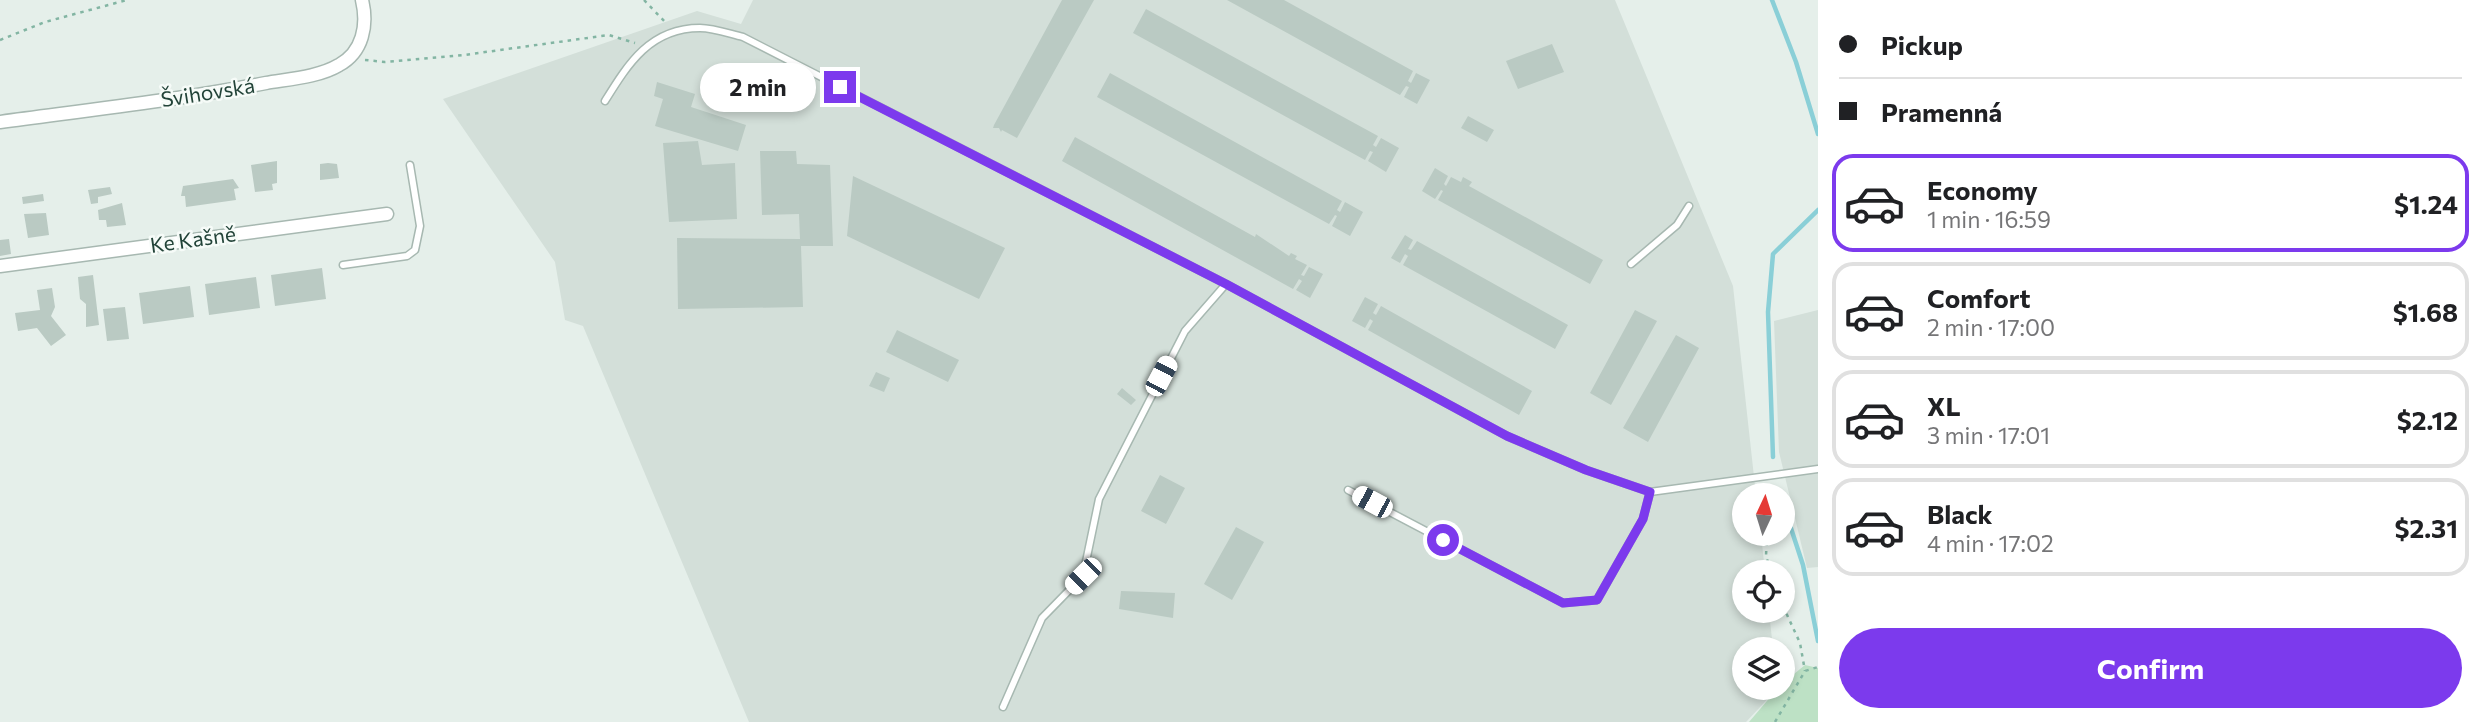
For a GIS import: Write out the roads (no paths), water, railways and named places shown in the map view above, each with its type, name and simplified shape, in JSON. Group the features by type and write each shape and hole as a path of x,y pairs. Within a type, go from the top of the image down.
{"street":[{"name":"Švihovská","path":"0,122 226,91 338,66 355,52 362,38 365,13 362,0"},
{"name":"Ke Kašně","path":"0,266 387,214"}],"lane":[{"path":"605,101 632,58 659,36 701,28 743,37 1226,284 1507,436 1586,470 1650,492 1818,468"},
{"path":"343,265 407,256 415,250 420,226 410,164"},
{"path":"1631,264 1677,225 1689,206"},
{"path":"1003,707 1042,618 1083,576 1100,499 1185,331 1226,284"},
{"path":"1348,490 1563,603 1597,600 1643,519 1650,492"}],"waterway":[{"path":"1772,0 1796,62 1818,134"},
{"path":"1773,457 1768,312 1773,254 1818,210"},
{"path":"1796,544 1803,565 1818,641"}]}
